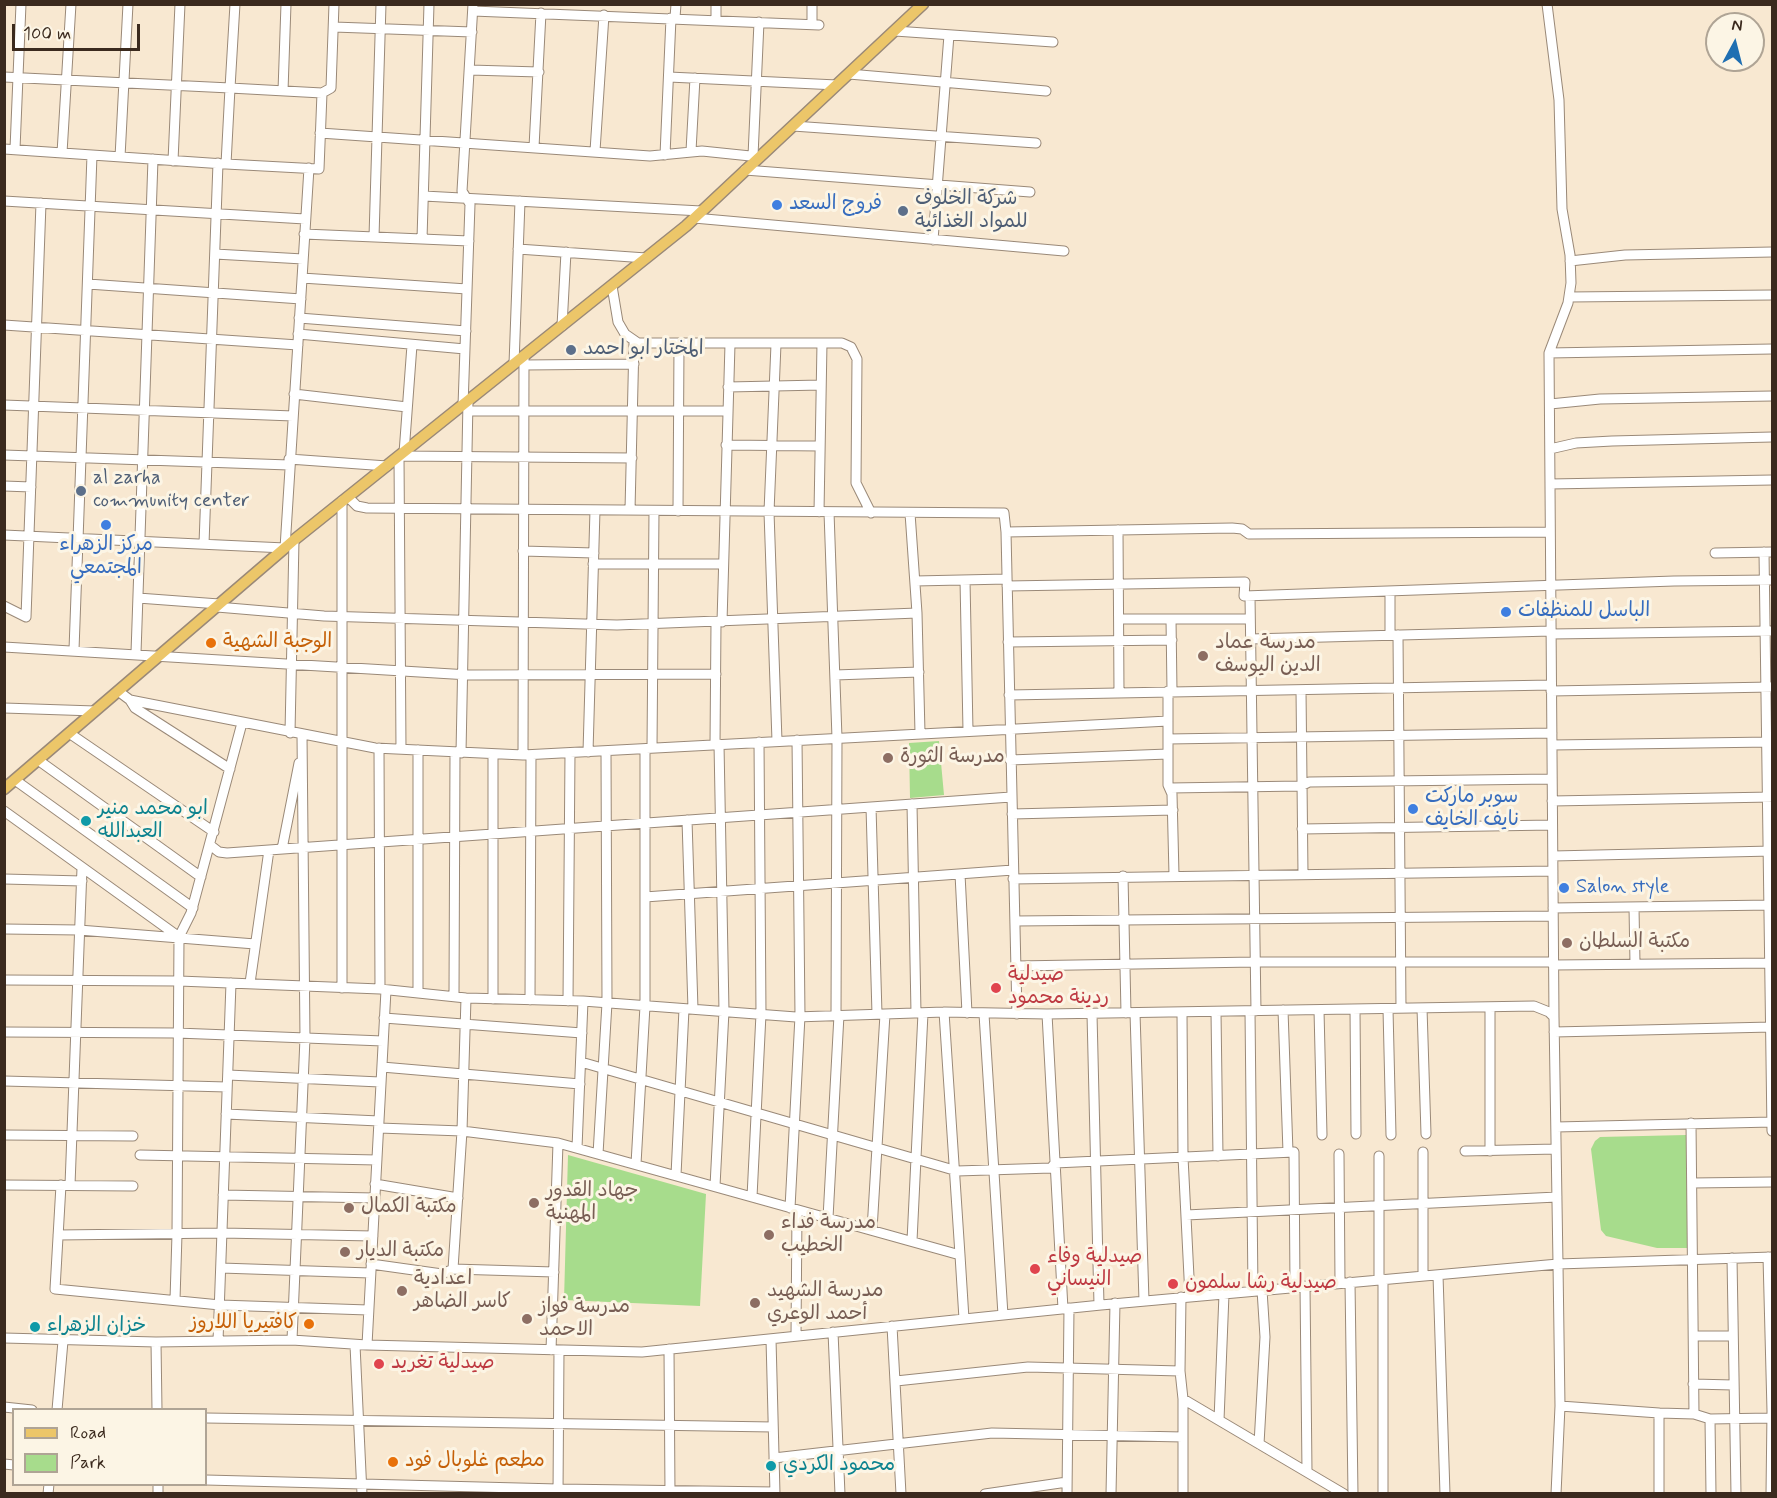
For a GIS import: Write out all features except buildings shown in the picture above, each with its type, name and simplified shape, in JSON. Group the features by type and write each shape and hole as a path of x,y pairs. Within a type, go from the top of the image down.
{"main road":[{"path":"5,788 294,540 521,362 698,215 746,170 756,157 793,126 923,4"}],"street":[{"path":"21,4 18,77 10,149 319,169 322,93"},
{"path":"63,153 71,4"},
{"path":"120,157 128,4"},
{"path":"173,160 180,4"},
{"path":"204,544 216,214 230,88 235,4"},
{"path":"283,91 286,4"},
{"path":"4,77 322,93 331,88 334,4"},
{"path":"374,237 381,4"},
{"path":"422,239 429,4"},
{"path":"665,155 673,18 676,4"},
{"path":"716,4 716,20"},
{"path":"454,996 455,837 463,675 467,457 465,349 470,204 462,191 473,8 816,25 812,4"},
{"path":"1547,4 1559,100 1562,209 1570,261 1569,297 1549,353 1553,964 1560,1406 1557,1494"},
{"path":"534,147 542,13"},
{"path":"595,151 604,15"},
{"path":"320,133 665,155 692,151 756,157 759,22"},
{"path":"333,27 472,32"},
{"path":"895,31 1053,42"},
{"path":"933,240 949,34"},
{"path":"470,70 539,72"},
{"path":"849,74 1046,91"},
{"path":"669,77 837,85"},
{"path":"692,151 695,78"},
{"path":"793,126 1036,143"},
{"path":"74,650 80,539 92,155"},
{"path":"136,654 153,159"},
{"path":"4,535 285,548 309,168"},
{"path":"746,170 1030,192"},
{"path":"424,196 698,215 933,240 1064,251"},
{"path":"4,201 305,219"},
{"path":"520,201 518,249 524,412 523,675 531,832 530,1000"},
{"path":"4,606 26,617 41,203"},
{"path":"304,234 469,241"},
{"path":"518,249 646,258"},
{"path":"562,326 566,252"},
{"path":"1570,261 1625,255 1773,252"},
{"path":"215,254 303,259"},
{"path":"302,278 467,289"},
{"path":"88,284 301,299"},
{"path":"612,286 618,322 634,342 630,510"},
{"path":"1569,297 1773,295"},
{"path":"299,318 466,331"},
{"path":"4,325 298,345"},
{"path":"298,334 465,349"},
{"path":"634,342 848,345 856,359 856,483 871,513"},
{"path":"822,343 820,446 833,617 837,738 838,1015 828,1218"},
{"path":"678,511 679,344"},
{"path":"715,1186 724,1011 716,674 730,344"},
{"path":"776,344 769,512 777,741"},
{"path":"401,749 400,508 402,454 412,345"},
{"path":"1549,353 1773,349"},
{"path":"521,362 633,364"},
{"path":"728,387 821,385"},
{"path":"294,394 407,406"},
{"path":"1550,404 1600,399 1773,396"},
{"path":"4,405 292,416"},
{"path":"466,406 524,412 727,411"},
{"path":"1550,449 1576,443 1612,441 1773,437"},
{"path":"726,445 820,446"},
{"path":"402,454 467,457 632,458"},
{"path":"4,455 387,466"},
{"path":"1550,484 1773,480"},
{"path":"4,486 31,487"},
{"path":"342,988 342,616 345,499 357,506 367,508 1004,513 1017,1014"},
{"path":"588,752 595,510"},
{"path":"636,1164 645,1006 645,824 652,674 654,511"},
{"path":"910,513 917,613 920,733"},
{"path":"1006,532 1232,528 1242,529 1249,534 1550,532"},
{"path":"1118,530 1119,693"},
{"path":"290,733 294,540"},
{"path":"523,551 594,553"},
{"path":"1715,553 1768,552 1773,1131"},
{"path":"593,564 722,564"},
{"path":"965,580 968,731"},
{"path":"915,581 1118,584 1245,582 1244,596 1250,596 1390,593 1674,581 1768,580"},
{"path":"1390,593 1399,688 1401,1008"},
{"path":"1250,596 1255,919 1252,1212 1258,1291 1265,1337 1259,1444"},
{"path":"138,598 293,614 592,625 653,625 917,613"},
{"path":"1119,619 1250,619"},
{"path":"1171,619 1168,754 1173,810 1174,875"},
{"path":"1250,639 1551,632 1769,631"},
{"path":"1008,642 1172,640"},
{"path":"4,647 463,675 716,674"},
{"path":"835,675 919,672"},
{"path":"1009,695 1399,688 1769,687"},
{"path":"1301,690 1303,874"},
{"path":"118,691 130,700 135,708 230,769"},
{"path":"130,700 290,733 379,748 527,755 1168,721"},
{"path":"4,708 95,711"},
{"path":"174,1300 177,1234 179,937 193,908 242,723"},
{"path":"69,733 214,832"},
{"path":"1168,739 1552,733"},
{"path":"292,1340 296,1234 300,1198 305,1038 305,848 302,735"},
{"path":"796,1336 793,1209 794,1124 800,1017 797,740"},
{"path":"752,1197 761,1014 759,742"},
{"path":"1552,745 1770,742"},
{"path":"282,849 302,748"},
{"path":"367,1346 384,1018 379,748"},
{"path":"418,750 418,993"},
{"path":"598,1154 608,1003 606,751"},
{"path":"568,1001 570,753"},
{"path":"492,754 494,999"},
{"path":"1010,760 1168,754"},
{"path":"38,760 201,878"},
{"path":"1170,788 1302,785 1309,782 1552,779"},
{"path":"15,780 193,908"},
{"path":"210,845 219,852 227,853 1011,797"},
{"path":"1552,801 1770,797"},
{"path":"912,804 920,1013 912,1241"},
{"path":"872,807 881,1014 872,1230"},
{"path":"1012,814 1173,810"},
{"path":"4,811 179,937"},
{"path":"676,1175 680,1091 688,1009 687,820"},
{"path":"1302,829 1552,825"},
{"path":"250,984 269,850"},
{"path":"1553,856 1770,851"},
{"path":"82,868 70,1136 58,1235 55,1289 220,1305 368,1310"},
{"path":"645,897 960,874 1124,876 1553,871"},
{"path":"960,874 967,1013"},
{"path":"1124,876 1125,964 1131,1013 1140,1159 1144,1301"},
{"path":"4,879 82,882"},
{"path":"1015,921 1400,918 1634,907 1771,905"},
{"path":"1634,907 1635,964"},
{"path":"4,929 79,930 255,944"},
{"path":"1016,966 1255,962 1771,963"},
{"path":"4,981 231,982 383,989 466,998 608,1003 800,1017 944,1012 1092,1014 1534,1006 1549,1012 1554,1017"},
{"path":"218,1341 231,982"},
{"path":"453,1269 462,1131 466,998"},
{"path":"577,1148 583,1002"},
{"path":"1490,1007 1490,1151"},
{"path":"1388,1008 1391,1135"},
{"path":"1422,1008 1426,1134"},
{"path":"1354,1009 1356,1134"},
{"path":"1320,1010 1322,1135"},
{"path":"1283,1011 1288,1152"},
{"path":"944,1012 957,1172 964,1319"},
{"path":"1182,1012 1186,1297 1180,1371 1183,1399 1184,1494"},
{"path":"1216,1012 1218,1155"},
{"path":"984,1014 996,1171 1003,1315"},
{"path":"1047,1014 1069,1368 1067,1494"},
{"path":"1092,1014 1099,1305"},
{"path":"384,1018 582,1033"},
{"path":"1554,1032 1772,1027"},
{"path":"4,1032 177,1033 383,1041"},
{"path":"580,1062 957,1172 1051,1168 1055,1163 1294,1152 1295,1287"},
{"path":"382,1067 580,1084"},
{"path":"228,1075 380,1082"},
{"path":"4,1081 227,1087"},
{"path":"226,1114 302,1117 462,1131 558,1143 960,1255"},
{"path":"1556,1127 1772,1122"},
{"path":"1691,1124 1694,1414"},
{"path":"4,1135 134,1136"},
{"path":"558,1143 554,1272 558,1492"},
{"path":"1465,1151 1556,1149"},
{"path":"1423,1152 1423,1276"},
{"path":"1339,1154 1353,1494"},
{"path":"140,1155 377,1160"},
{"path":"1379,1156 1383,1494"},
{"path":"1692,1183 1773,1182"},
{"path":"375,1184 458,1198"},
{"path":"4,1185 133,1186"},
{"path":"223,1195 375,1198"},
{"path":"1186,1215 1557,1197"},
{"path":"58,1235 222,1233 373,1236"},
{"path":"4,1338 156,1342 292,1340 367,1346 642,1352 1115,1303 1558,1264 1770,1257 1771,1494"},
{"path":"1732,1258 1736,1494"},
{"path":"221,1268 295,1272 370,1269 442,1274 453,1269 554,1272"},
{"path":"1437,1275 1445,1494"},
{"path":"1305,1286 1307,1472"},
{"path":"1219,1420 1224,1294"},
{"path":"1111,1494 1115,1303"},
{"path":"892,1326 901,1494"},
{"path":"833,1332 840,1494"},
{"path":"1694,1336 1733,1336"},
{"path":"207,1480 362,1489 775,1493 771,1339"},
{"path":"57,1408 63,1341"},
{"path":"156,1342 157,1408"},
{"path":"355,1345 362,1489"},
{"path":"669,1349 670,1492"},
{"path":"896,1381 1028,1367 1180,1371"},
{"path":"1693,1384 1733,1385"},
{"path":"1183,1399 1344,1494"},
{"path":"1560,1406 1694,1414 1710,1419 1772,1413"},
{"path":"1659,1413 1659,1494"},
{"path":"207,1418 773,1427"},
{"path":"1710,1419 1711,1494"},
{"path":"774,1458 992,1433 1183,1437"},
{"path":"985,1494 1067,1482"}],"green space":[{"path":"939,741 944,795 910,798 909,743"},
{"path":"1686,1135 1688,1248 1657,1248 1606,1236 1601,1230 1591,1149 1595,1141 1600,1137"},
{"path":"568,1155 706,1194 700,1306 564,1300"}],"place":[{"name":"فروج السعد","path":"777,205"},
{"name":"شركة الخلوف للمواد الغذائية","path":"903,211"},
{"name":"المختار ابو احمد","path":"571,350"},
{"name":"al zarha community center","path":"81,491"},
{"name":"مركز الزهراء المجتمعي","path":"106,525"},
{"name":"الباسل للمنظفات","path":"1506,612"},
{"name":"الوجبة الشهية","path":"211,643"},
{"name":"مدرسة عماد الدين اليوسف","path":"1203,656"},
{"name":"مدرسة الثورة","path":"888,758"},
{"name":"سوبر ماركت نايف الخايف","path":"1413,809"},
{"name":"ابو محمد منير العبدالله","path":"86,821"},
{"name":"Salon style","path":"1564,888"},
{"name":"مكتبة السلطان","path":"1567,943"},
{"name":"صيدلية ردينة محمود","path":"996,988"},
{"name":"جهاد القدور المهنية","path":"534,1203"},
{"name":"مكتبة الكمال","path":"349,1208"},
{"name":"مدرسة فداء الخطيب","path":"769,1235"},
{"name":"مكتبة الديار","path":"345,1252"},
{"name":"صيدلية وفاء النيساني","path":"1035,1269"},
{"name":"صيدلية رشا سلمون","path":"1173,1284"},
{"name":"اعدادية كاسر الضاهر","path":"402,1291"},
{"name":"مدرسة الشهيد أحمد الوعري","path":"755,1303"},
{"name":"مدرسة فواز الاحمد","path":"527,1319"},
{"name":"كافتيريا اللاروز","path":"309,1324"},
{"name":"خزان الزهراء","path":"35,1327"},
{"name":"صيدلية تغريد","path":"379,1364"},
{"name":"مطعم غلوبال فود","path":"393,1462"},
{"name":"محمود الكردي","path":"771,1466"}]}
